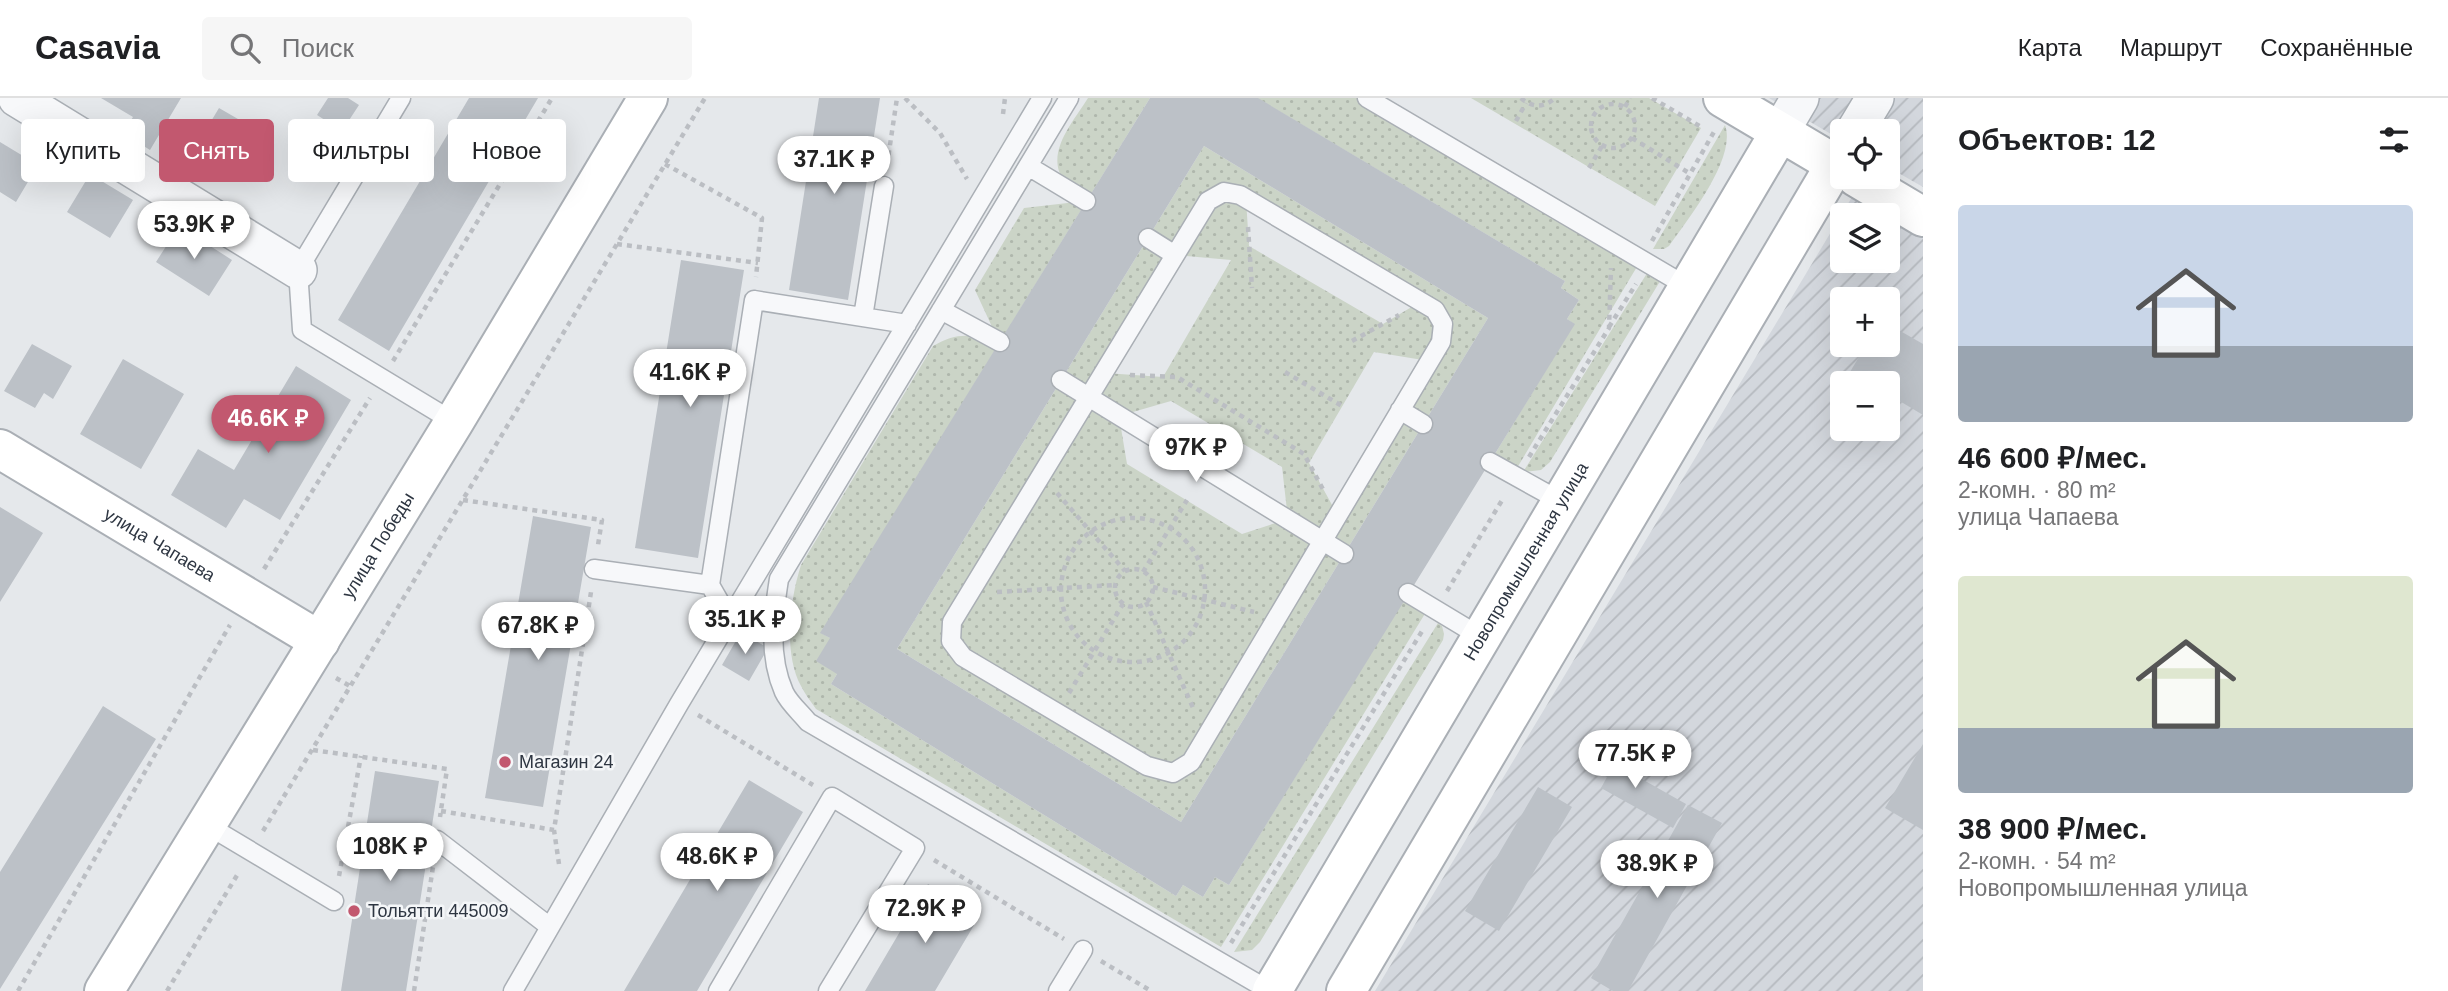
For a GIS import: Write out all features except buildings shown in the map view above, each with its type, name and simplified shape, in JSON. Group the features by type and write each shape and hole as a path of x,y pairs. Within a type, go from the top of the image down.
{"main road":[{"name":"улица Победы","path":"115,987 207,825 454,422 648,98"},
{"path":"1723,111 1780,132 1830,159"},
{"name":"Новопромышленная улица","path":"1271,991 1780,132"},
{"path":"1346,991 1830,189"},
{"path":"1880,189 1923,216"},
{"name":"улица Чапаева","path":"0,449 320,641"}],"street":[{"path":"16,98 298,270"},
{"path":"1780,132 1800,98"},
{"path":"1862,119 1875,98"}],"lane":[{"path":"401,98 298,270 302,331 454,422"},
{"path":"513,991 679,704 1042,98"},
{"path":"1069,98 779,579 772,624 774,655 785,694 808,722 1271,991"},
{"path":"1367,98 1688,287"},
{"path":"1028,166 1086,201"},
{"path":"863,317 884,186"},
{"path":"1224,192 1240,195 1435,310 1443,324 1441,342 1191,762 1172,773 1147,766 962,657 951,640 952,622 1175,255 1208,201 1224,192"},
{"path":"1148,239 1175,255"},
{"path":"730,620 710,585 754,300 906,324"},
{"path":"941,310 1000,342"},
{"path":"1061,380 1344,554"},
{"path":"1400,410 1423,424"},
{"path":"1490,461 1562,502"},
{"path":"594,569 710,585"},
{"path":"1408,593 1481,637"},
{"path":"718,991 832,797 915,848 828,991"},
{"path":"207,825 334,901"},
{"path":"437,840 550,927"},
{"path":"1058,991 1083,950"}],"path":[{"path":"264,571 552,98"},
{"path":"167,991 705,98"},
{"path":"884,186 897,98"},
{"path":"905,98 940,133 980,201"},
{"path":"1521,98 1526,103 1540,106 1555,98"},
{"path":"1625,107 1630,98"},
{"path":"1220,962 1609,328 1723,111 1652,98"},
{"path":"1516,121 1526,103"},
{"path":"1610,104 1625,107 1633,118 1632,138 1622,147 1615,149 1602,146 1592,136 1590,122 1593,115 1610,104"},
{"path":"1632,138 1689,173"},
{"path":"1589,168 1602,146"},
{"path":"665,164 762,218 754,300"},
{"path":"1246,199 1252,288"},
{"path":"1609,328 1612,243"},
{"path":"617,244 758,263"},
{"path":"1352,341 1421,302"},
{"path":"1285,372 1342,406"},
{"path":"1105,373 1177,377 1304,454 1338,515"},
{"path":"1042,477 1125,571"},
{"path":"463,500 601,520 554,830 564,903"},
{"path":"1143,572 1187,500"},
{"path":"1122,517 1147,519 1171,527 1188,542 1200,562 1206,585 1204,607 1194,629 1179,646 1160,657 1137,662 1115,660 1094,652 1075,634 1063,612 1060,588 1065,562 1079,541 1098,525 1122,517"},
{"path":"1138,569 1152,581 1152,594 1146,602 1133,607 1123,604 1117,598 1115,585 1120,574 1125,571 1138,569"},
{"path":"970,594 1115,585"},
{"path":"1153,587 1277,618"},
{"path":"1146,602 1206,736"},
{"path":"1056,712 1123,604"},
{"path":"18,991 227,629"},
{"path":"679,704 832,797"},
{"path":"334,901 360,757"},
{"path":"441,811 554,830"},
{"path":"915,848 1151,991"}],"shaded area":[{"path":"1088,98 1150,98 821,633 830,638 837,674 831,684 1176,896 1183,885 1203,897 1215,877 1229,885 1408,593 1426,612 1221,947 816,709 801,686 792,658 791,610 801,565 933,346 958,336 999,342 975,290 1024,208 1085,201 1065,182 1057,160 1063,138"},
{"path":"1257,98 1367,98 1641,260 1517,468 1490,462 1574,324 1567,319 1579,300 1561,288 1565,281"},
{"path":"1471,98 1649,98 1701,128 1655,206"},
{"path":"1769,98 1923,98 1923,187 1900,174 1900,119 1830,119 1830,133"},
{"path":"1725,125 1727,139 1724,154 1709,188 1669,246 1653,249"},
{"path":"1204,146 1488,318 1181,822 897,649","holes":["1246,199 1420,302 1383,324 1249,246","1175,255 1231,260 1163,377 1105,373","1374,352 1429,361 1337,514 1309,463","1171,401 1282,467 1288,519 1242,534 1127,464 1119,416"]},
{"path":"1855,192 1873,203 1848,203"},
{"path":"1900,219 1923,233 1923,991 1375,991 1830,234 1830,273 1900,273"},
{"path":"1649,270 1662,278 1550,462 1541,470 1523,472"},
{"path":"1438,623 1442,626 1443,640 1260,942 1252,950 1234,952"}],"place":[{"name":"Магазин 24","path":"505,762"},
{"name":"Тольятти 445009","path":"354,911"}]}
